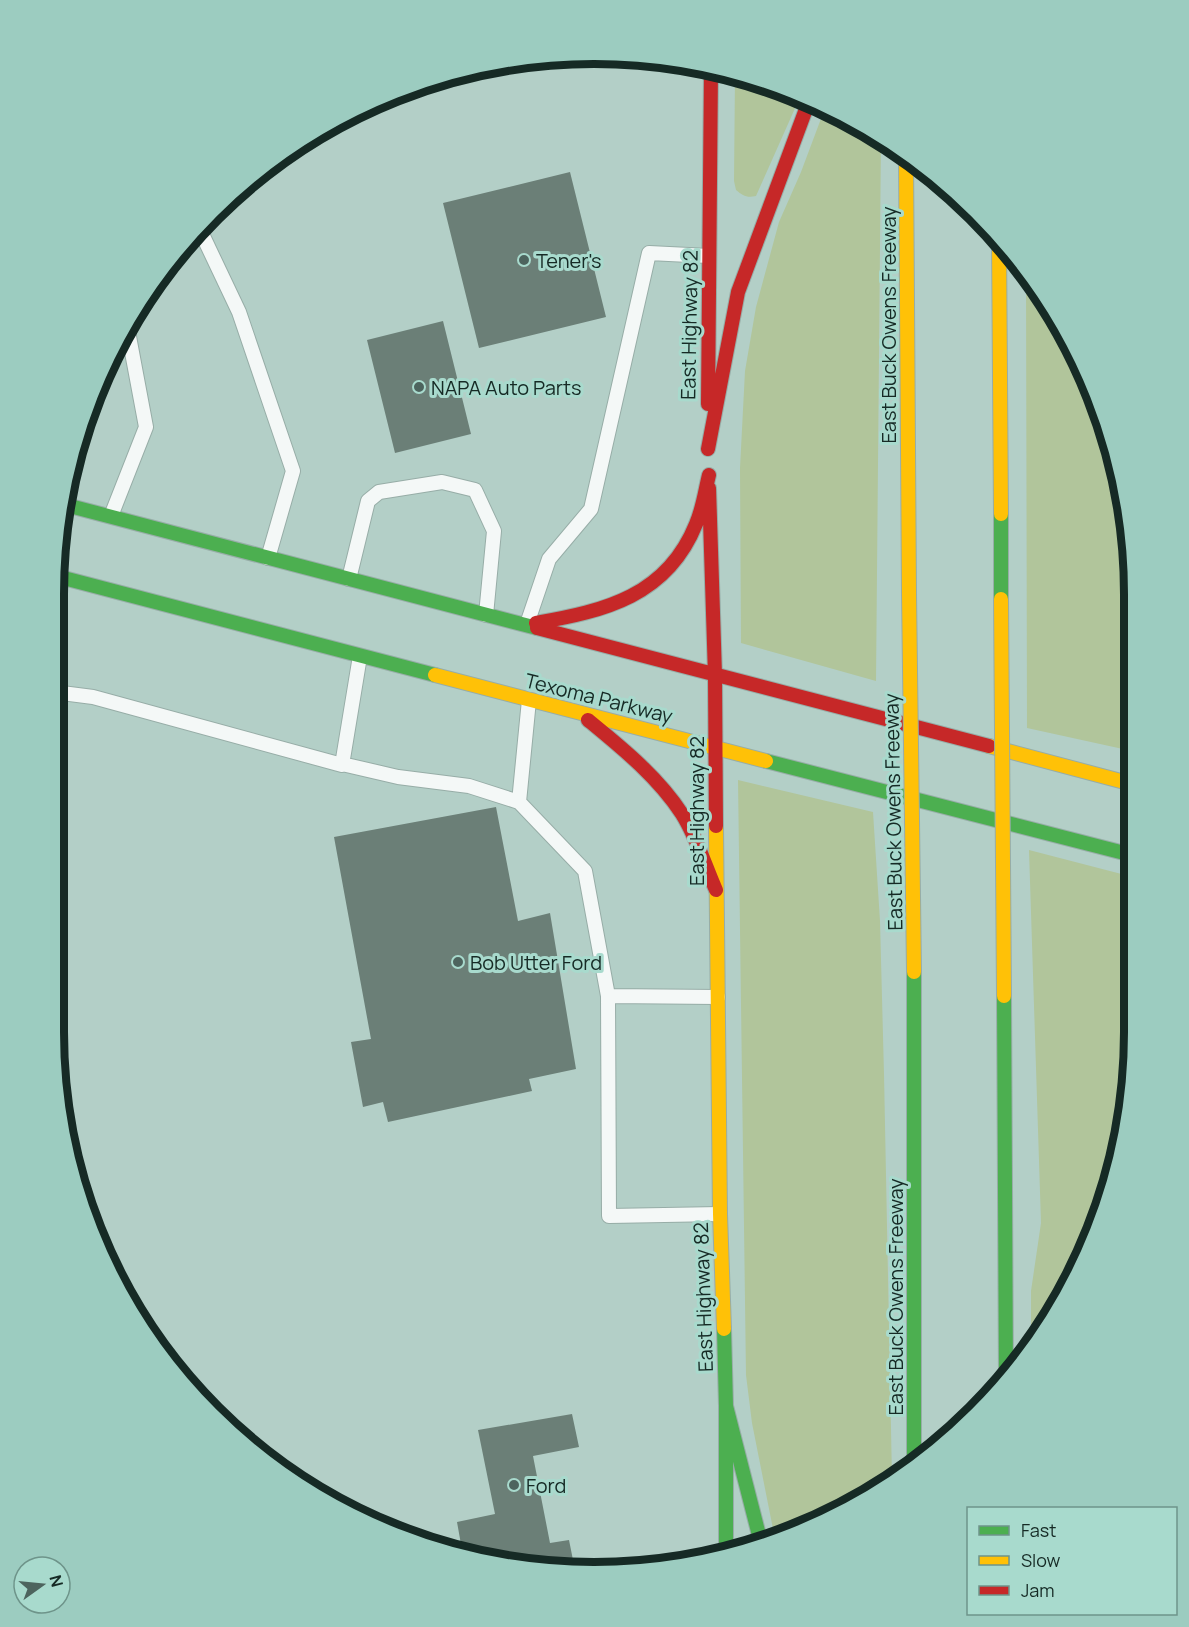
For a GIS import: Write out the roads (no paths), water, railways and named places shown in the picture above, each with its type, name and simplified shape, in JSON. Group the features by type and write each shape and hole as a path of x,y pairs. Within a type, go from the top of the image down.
{"main road":[{"name":"East Highway 82","path":"711,78 708,449 716,675 714,748 720,1214 726,1406 726,1545"},
{"path":"708,449 738,292 806,109"},
{"name":"East Buck Owens Freeway","path":"906,166 914,972 914,1455"},
{"path":"999,252 1006,1366"},
{"path":"526,625 577,616 618,605 652,586 676,561 695,527 709,475"},
{"path":"72,507 1124,782"},
{"name":"Texoma Parkway","path":"65,578 579,714 1124,853"},
{"path":"579,714 623,749 651,776 678,808 694,838 716,890"},
{"path":"726,1406 759,1536"}],"lane":[{"path":"204,237 239,312 293,471 268,558"},
{"path":"526,625 549,559 591,509 649,254 710,256"},
{"path":"111,516 146,427 130,340"},
{"path":"349,579 368,501 378,492 442,482 475,490 494,531 486,615"},
{"path":"342,764 360,656"},
{"path":"64,693 93,697 342,764 399,777 469,786 519,802 585,871 608,996 609,1216 720,1214"},
{"path":"519,802 529,700"},
{"path":"608,996 718,997"}],"place":[{"name":"Tener's","path":"524,260"},
{"name":"NAPA Auto Parts","path":"419,387"},
{"name":"Bob Utter Ford","path":"458,962"},
{"name":"Ford","path":"514,1485"}]}
